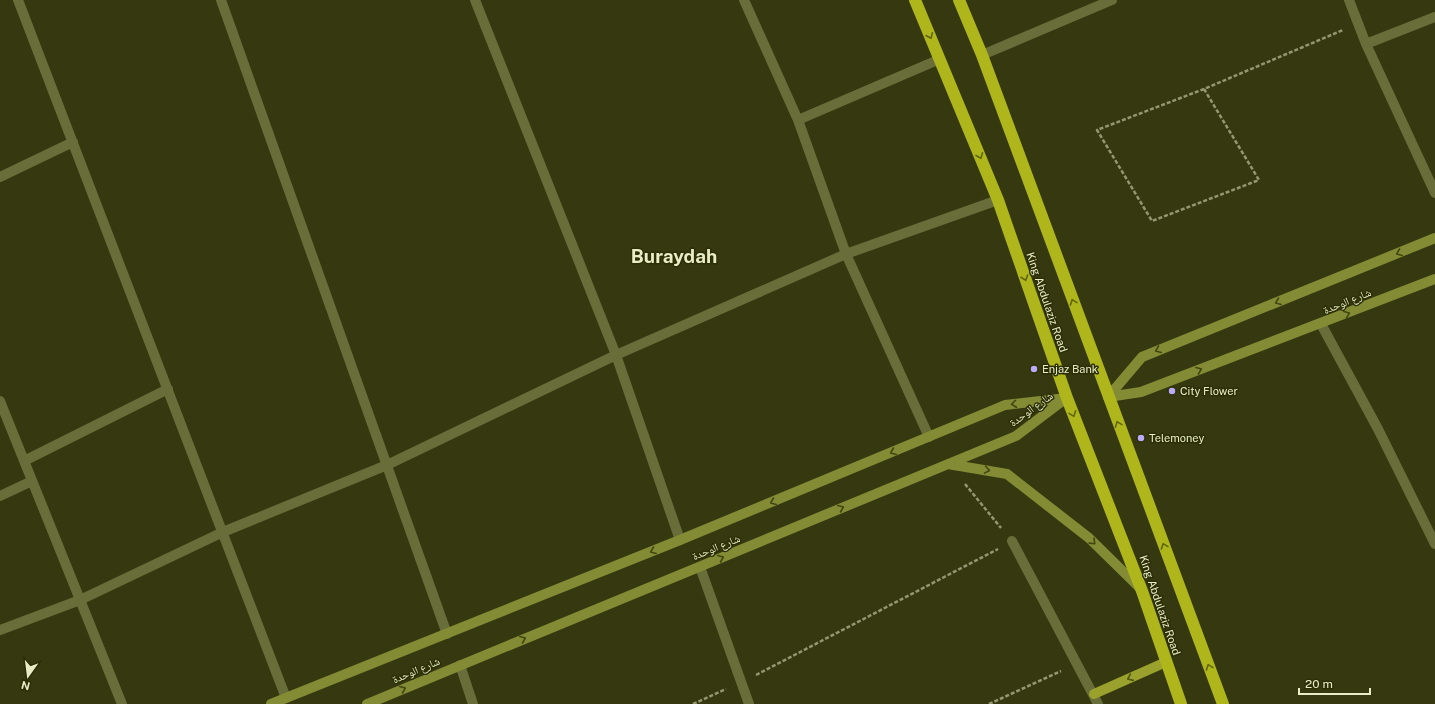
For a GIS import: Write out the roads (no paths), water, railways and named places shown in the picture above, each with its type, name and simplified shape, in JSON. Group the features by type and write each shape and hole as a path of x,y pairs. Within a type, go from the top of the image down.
{"highway":[{"name":"King Abdulaziz Road","path":"915,0 998,200 1066,398 1142,591 1181,704"},
{"path":"959,0 982,55 1223,704"}],"main road":[{"path":"1094,694 1166,662"}],"street":[{"path":"18,0 286,698"},
{"path":"221,0 447,634"},
{"path":"475,0 616,356 680,540"},
{"path":"744,0 798,120 846,254 929,437"},
{"path":"982,55 1112,0"},
{"path":"1349,0 1366,44 1435,193"},
{"path":"1366,44 1435,17"},
{"path":"798,120 940,60"},
{"path":"0,177 73,142"},
{"path":"0,630 80,600 223,532 387,465 616,356 846,254 998,200"},
{"path":"1108,397 1142,357 1435,238"},
{"name":"شارع الوحدة","path":"1108,397 1141,392 1435,279"},
{"path":"1321,324 1378,429 1435,544"},
{"path":"24,461 168,389"},
{"path":"272,704 680,540 1005,405 1066,398"},
{"name":"شارع الوحدة","path":"367,704 1016,436 1066,398"},
{"path":"0,401 122,704"},
{"path":"948,464 1007,474 1089,538 1142,591"},
{"path":"0,496 32,481"},
{"path":"1012,541 1098,704"},
{"path":"700,567 750,704"},
{"path":"460,665 473,704"}],"place":[{"name":"Enjaz Bank","path":"1034,369"},
{"name":"City Flower","path":"1172,391"},
{"name":"Telemoney","path":"1141,438"}],"district":[{"name":"Buraydah","path":"674,256"}]}
